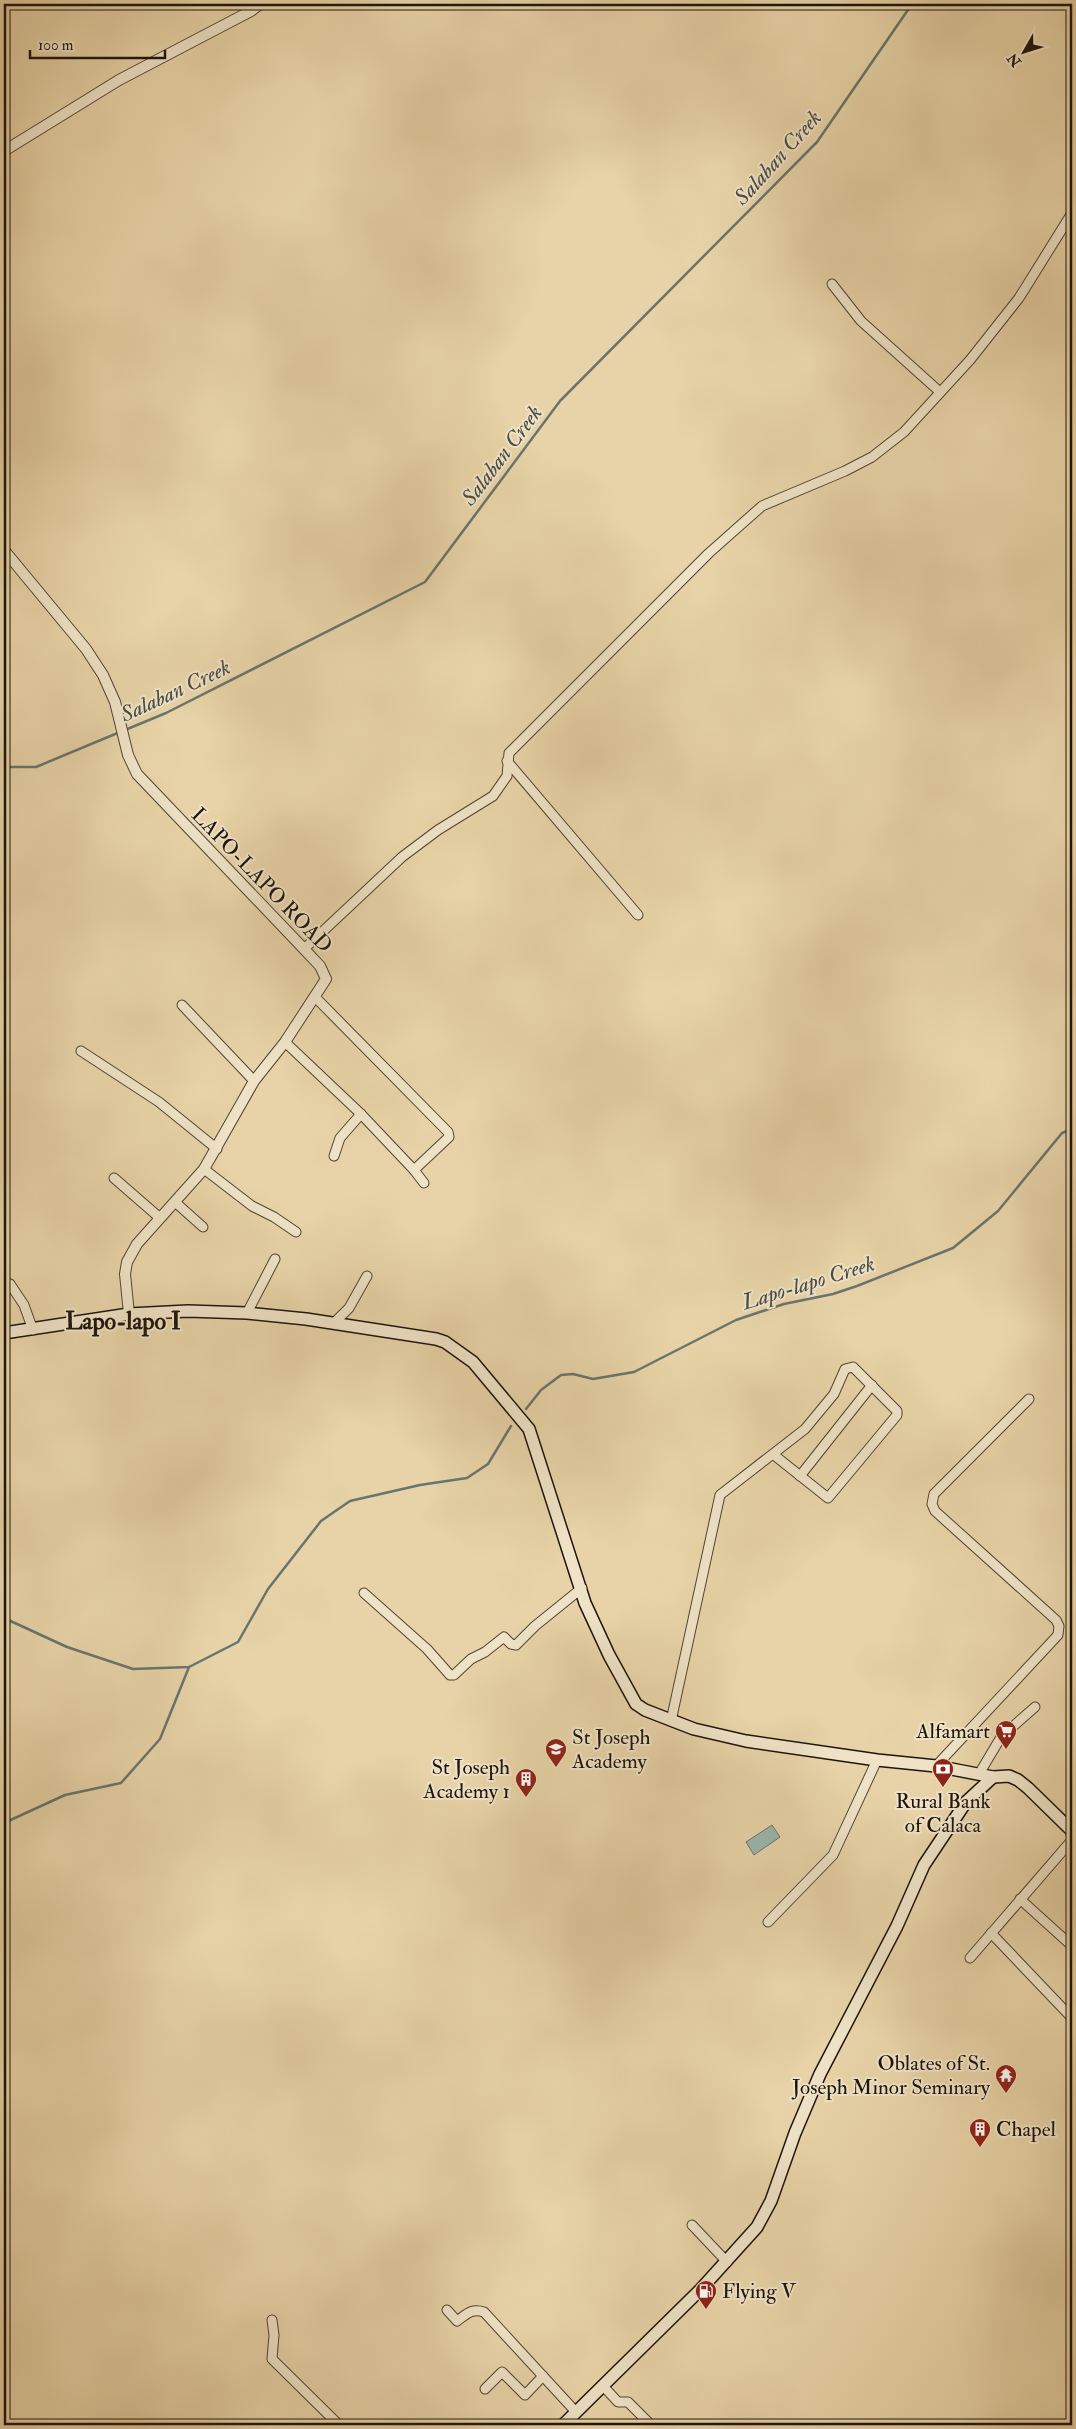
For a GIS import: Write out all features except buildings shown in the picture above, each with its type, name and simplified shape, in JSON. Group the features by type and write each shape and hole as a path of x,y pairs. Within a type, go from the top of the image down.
{"main road":[{"path":"4,1333 130,1314 188,1311 247,1313 334,1324 436,1339 445,1342 473,1362 506,1399 529,1429 540,1458 558,1521 582,1588 585,1603 609,1655 636,1704 645,1710 694,1730 746,1741 877,1760 936,1766 993,1777 1009,1776 1018,1780 1072,1831"},
{"path":"563,2425 727,2262 757,2227 771,2201 795,2133 820,2074 897,1926 924,1865 966,1802 993,1777"}],"street":[{"path":"4,151 119,80 260,4"},
{"path":"304,949 402,857 438,830 493,796 507,776 509,753 709,553 753,513 762,506 845,471 872,457 904,432 970,360 1019,298 1072,213"},
{"path":"832,284 861,321 940,392"},
{"name":"LAPO-LAPO ROAD","path":"4,550 86,649 103,675 115,702 128,755 137,774 320,966 326,979 316,998 285,1042 254,1081 204,1169 137,1244 127,1262 126,1274 130,1314"},
{"path":"507,761 638,915"},
{"path":"316,998 448,1132 449,1137 445,1142 414,1170"},
{"path":"182,1005 254,1081"},
{"path":"285,1042 361,1114 424,1183"},
{"path":"81,1051 159,1102 217,1149"},
{"path":"334,1156 340,1138 361,1114"},
{"path":"204,1169 252,1206 274,1217 296,1232"},
{"path":"114,1178 160,1218"},
{"path":"175,1202 203,1227"},
{"path":"247,1313 276,1258"},
{"path":"334,1324 349,1308 367,1276"},
{"path":"10,1284 24,1305 33,1330"},
{"path":"672,1721 720,1495 774,1455 805,1429 834,1394 845,1369 853,1367 894,1406 897,1415 830,1497 823,1497 774,1455"},
{"path":"800,1476 872,1385"},
{"path":"936,1766 1058,1636 1059,1626 1056,1620 935,1511 932,1504 934,1494 1029,1399"},
{"path":"364,1593 427,1649 450,1675 454,1675 471,1658 484,1652 504,1637 511,1644 516,1645 582,1588"},
{"path":"978,1774 1001,1737 1035,1707"},
{"path":"768,1922 833,1855 877,1760"},
{"path":"970,1958 1072,1840"},
{"path":"1019,1900 1072,1946"},
{"path":"991,1933 1072,2018"},
{"path":"692,2225 727,2262"},
{"path":"447,2310 457,2321 470,2312 476,2310 484,2312 576,2412"},
{"path":"272,2320 274,2334 272,2354 275,2363 339,2425"},
{"path":"485,2389 502,2372 525,2395 544,2376"},
{"path":"603,2386 618,2402 628,2402 651,2425"}],"water":[{"path":"772,1825 780,1837 754,1855 746,1842"}],"waterway":[{"name":"Salaban Creek","path":"125,730 166,713 425,582 560,401 817,142 912,4"},
{"name":"Salaban Creek","path":"4,767 36,767 120,732"},
{"name":"Lapo-lapo Creek","path":"526,1409 541,1390 561,1375 573,1374 593,1379 634,1372 736,1320 784,1304 833,1294 953,1248 998,1211 1062,1133 1072,1129"},
{"name":"Lapo-lapo Creek","path":"4,1618 67,1647 133,1669 189,1667 238,1642 268,1589 321,1521 350,1501 420,1485 467,1478 488,1464 511,1426"},
{"path":"4,1823 65,1795 121,1783 160,1739 189,1667"}],"place":[{"name":"Alfamart","path":"1006,1750"},
{"name":"St Joseph Academy","path":"556,1768"},
{"name":"Rural Bank of Calaca","path":"943,1788"},
{"name":"St Joseph Academy 1","path":"526,1798"},
{"name":"Oblates of St. Joseph Minor Seminary","path":"1006,2094"},
{"name":"Chapel","path":"980,2148"},
{"name":"Flying V","path":"706,2310"}],"district":[{"name":"Lapo-lapo I","path":"123,1321"}]}
